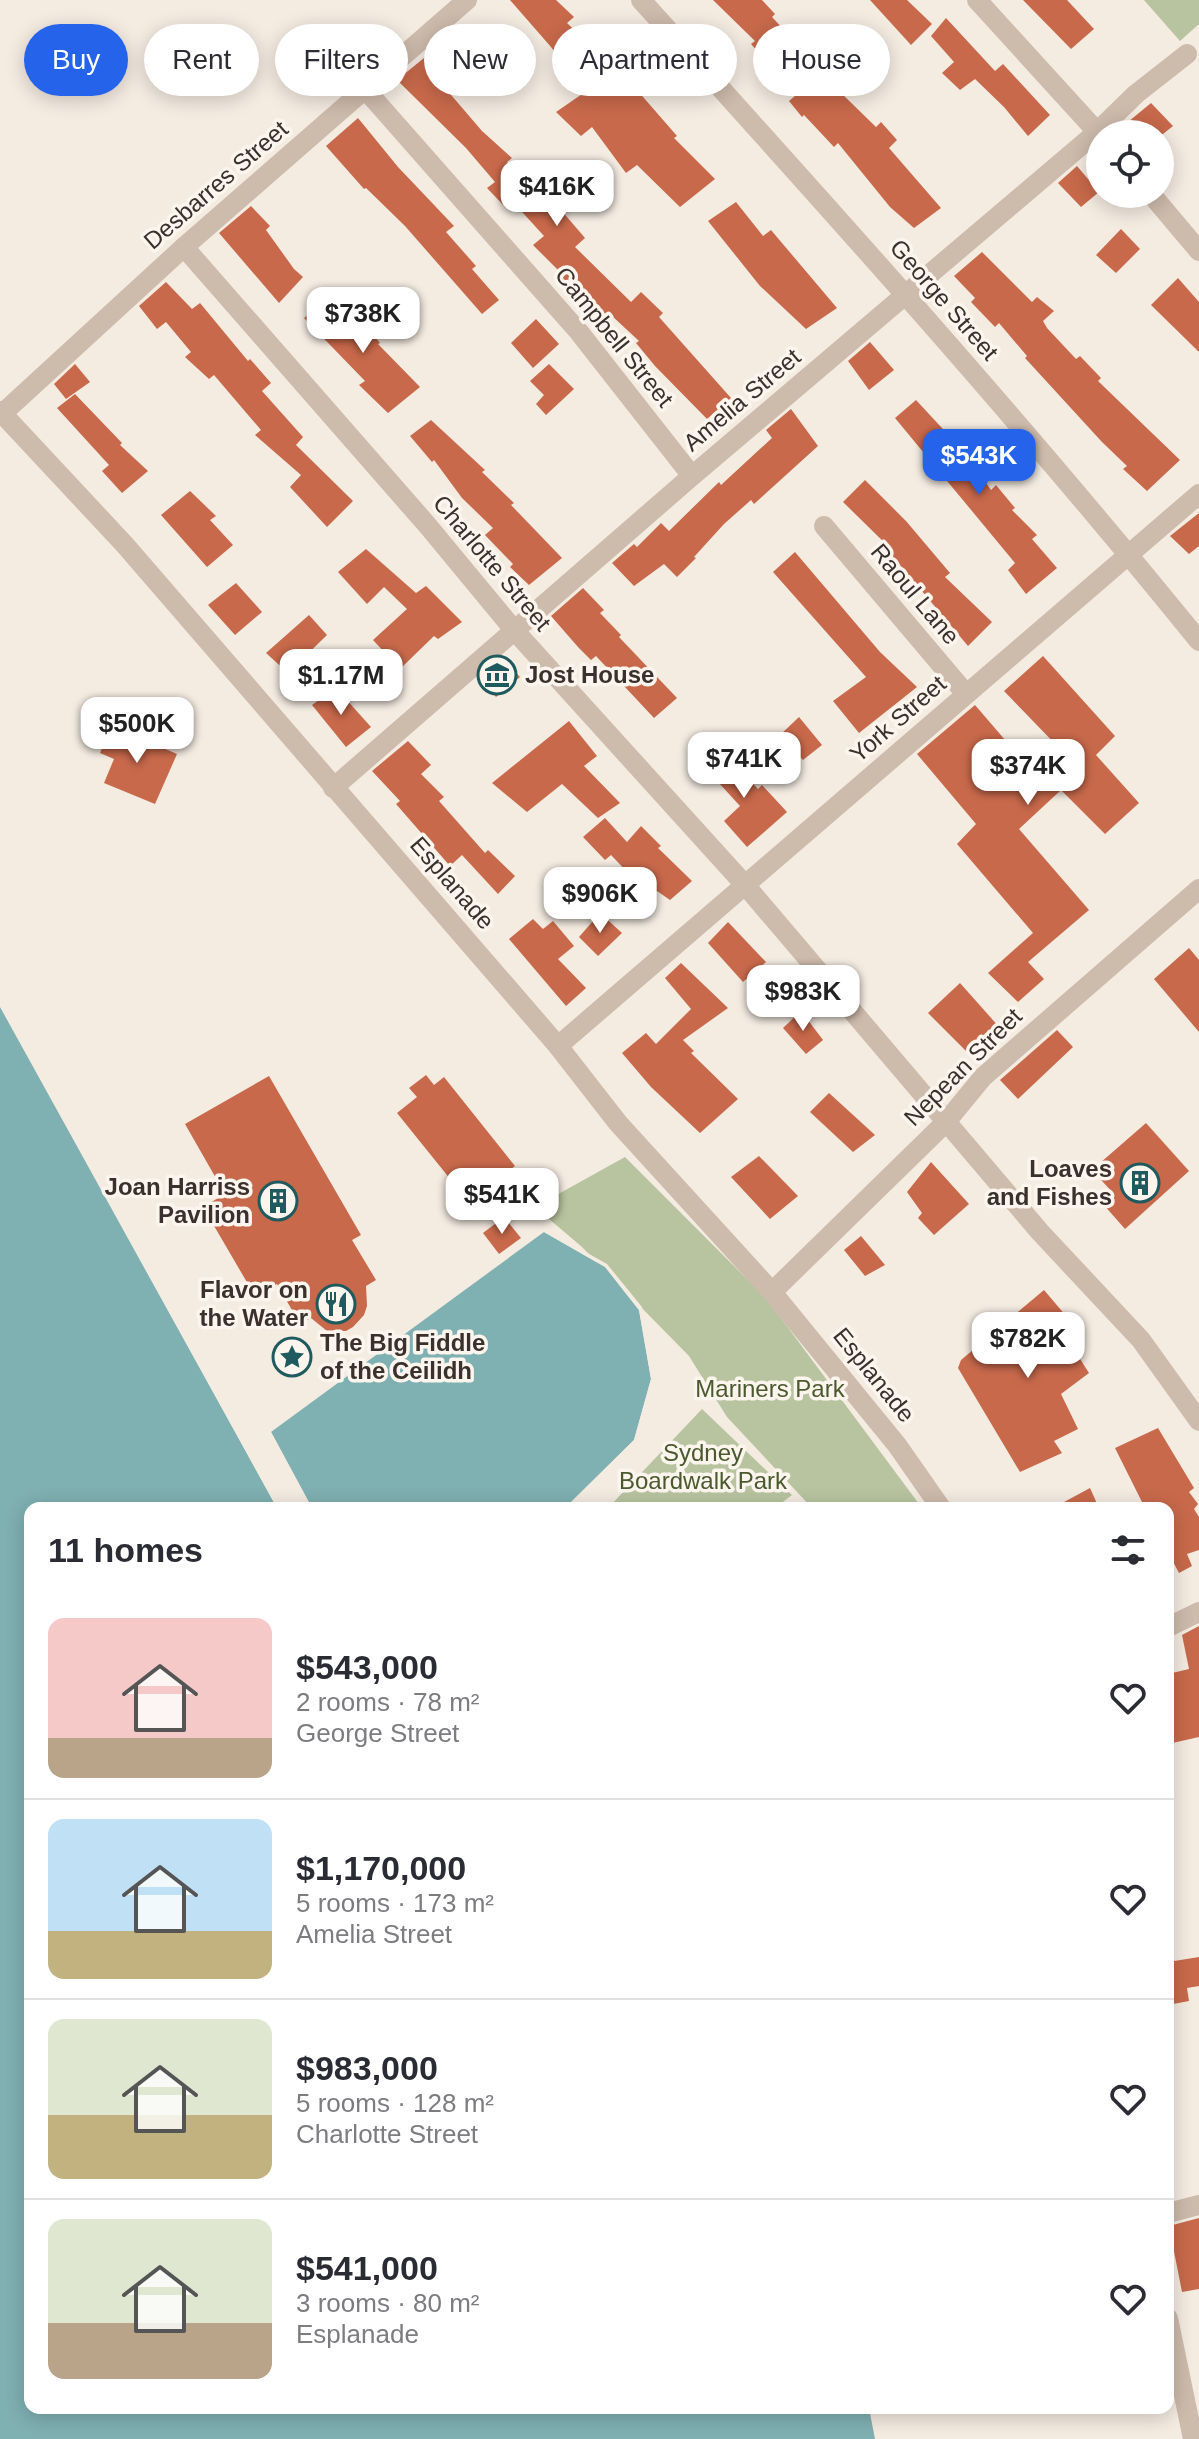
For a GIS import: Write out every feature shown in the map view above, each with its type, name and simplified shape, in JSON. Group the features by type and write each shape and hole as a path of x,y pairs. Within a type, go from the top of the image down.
{"street":[{"name":"Desbarres Street","path":"408,51 467,0"},
{"name":"George Street","path":"641,0 907,295 1130,555 1199,641"},
{"path":"977,0 1087,120"},
{"name":"Amelia Street","path":"1111,120 1136,94 1187,54"},
{"name":"Desbarres Street","path":"1,412 357,96"},
{"name":"Campbell Street","path":"371,96 579,332 692,476"},
{"name":"Amelia Street","path":"333,788 692,476 1086,144"},
{"path":"1163,208 1199,251"},
{"name":"Charlotte Street","path":"184,247 428,526 514,630 746,886 1040,1232 1141,1340 1199,1421"},
{"name":"Esplanade","path":"1,412 125,545 558,1046 618,1123 772,1292 897,1445 937,1502"},
{"name":"York Street","path":"558,1046 1199,494"},
{"name":"Raoul Lane","path":"824,526 966,694"},
{"name":"Nepean Street","path":"772,1292 946,1122 983,1077 1199,889"},
{"path":"1174,1624 1199,1612"},
{"path":"1174,2211 1199,2205"},
{"path":"1174,2347 1193,2439"}],"green space":[{"path":"1144,0 1199,0 1199,24 1180,41"},
{"name":"Mariners Park","path":"625,1157 766,1298 918,1502 806,1502 727,1417 689,1356 582,1247 535,1207"},
{"name":"Sydney Boardwalk Park","path":"702,1409 792,1495 783,1502 614,1502"}],"water":[{"path":"0,1007 274,1502 24,1502 24,2414 870,2414 875,2439 0,2439"},
{"path":"544,1232 605,1267 639,1310 651,1379 634,1440 571,1502 309,1502 271,1432"}],"pier":[{"path":"0,1003 4,1005 278,1502 274,1502"},
{"path":"543,1228 607,1264 642,1307 655,1379 638,1442 577,1502 571,1502 634,1440 651,1379 639,1310 605,1267 544,1232"},
{"path":"269,1429 309,1502 304,1502 267,1434"}],"building":[{"path":"510,0 556,0 574,17 568,24 552,24 552,48 536,30 536,24 531,24"},
{"path":"713,0 762,0 775,14 772,17 779,24 753,24 753,39"},
{"path":"870,0 907,0 932,24 911,45"},
{"path":"1023,0 1067,0 1094,29 1071,49"},
{"path":"946,18 995,71 1003,64 1050,115 1028,136 975,79 960,90 942,73 954,62 931,36"},
{"path":"424,58 424,96 452,96 482,131 512,158 507,162 535,194 544,186 565,206 561,210 585,238 575,247 631,302 641,292 663,313 659,317 731,398 707,419 655,366 636,343 639,341 611,315 604,323 583,302 533,245 544,236 513,202 506,208 487,188 495,182 466,148 408,91 408,71"},
{"path":"579,96 642,96 677,136 674,138 715,179 680,207 637,165 626,173 592,127 581,136 556,112"},
{"path":"795,96 844,96 876,127 881,122 897,140 889,148 941,208 914,228 890,207 838,143 834,147 789,101"},
{"path":"1151,103 1167,120 1130,120"},
{"path":"358,118 398,167 454,226 446,232 476,266 472,269 499,300 482,314 405,226 364,189 326,146"},
{"path":"1077,166 1086,177 1086,203 1081,207 1058,183"},
{"path":"736,202 763,236 771,230 837,308 806,329 760,286 708,221"},
{"path":"251,206 270,226 266,230 303,277 279,303 219,233"},
{"path":"1121,229 1140,249 1116,273 1096,255"},
{"path":"982,252 1032,302 1037,297 1054,311 1043,321 1047,328 1076,359 1080,356 1101,378 1098,381 1180,460 1147,491 1123,469 1127,466 1025,358 1027,356 999,323 995,327 971,302 975,298 954,276"},
{"path":"1178,278 1199,302 1199,352 1151,305"},
{"path":"166,282 192,309 200,303 248,361 250,359 271,383 262,391 303,437 296,445 353,501 327,527 290,487 301,475 255,435 261,430 214,375 209,379 185,357 191,352 166,322 157,329 139,306"},
{"path":"331,298 352,322 358,316 378,344 420,387 388,413 359,385 365,381 304,318"},
{"path":"536,319 559,344 533,368 511,343"},
{"path":"870,342 894,370 869,390 848,361"},
{"path":"75,364 90,382 66,399 54,384"},
{"path":"549,364 574,389 546,415 536,404 544,395 530,381"},
{"path":"75,394 122,443 120,445 148,471 122,493 102,471 109,465 57,408"},
{"path":"916,400 966,454 991,490 996,485 1015,508 1012,510 1037,535 1032,539 1057,568 1026,594 1008,570 1015,563 895,418"},
{"path":"791,409 818,446 754,504 751,500 724,524 677,577 664,564 634,586 612,563 634,544 637,547 661,523 669,531 719,482 721,485 772,438 766,430"},
{"path":"431,420 485,470 482,472 562,558 529,585 485,535 493,528 462,498 434,460 432,462 410,436"},
{"path":"865,480 906,521 950,573 945,577 992,622 968,646 890,553 893,551 843,502"},
{"path":"190,491 216,516 210,520 233,545 207,567 161,515"},
{"path":"1199,513 1199,546 1189,554 1170,536"},
{"path":"366,549 416,593 426,586 462,622 438,639 434,636 400,669 373,640 407,609 384,587 367,604 338,572"},
{"path":"795,552 880,652 917,687 859,733 833,701 866,677 773,572"},
{"path":"236,583 262,612 235,635 208,605"},
{"path":"583,588 604,610 600,613 621,635 619,637 677,698 654,718 596,656 591,660 551,616"},
{"path":"309,615 327,635 288,673 266,653"},
{"path":"1043,656 1115,736 1096,755 1139,803 1105,834 1061,790 1019,829 1089,910 1028,962 1044,979 1018,1002 988,973 1033,933 957,844 976,824 917,754 975,705 1006,741 990,756 1017,786 1033,771 1036,776 1061,750 1004,691"},
{"name":"Jost House","path":"502,658 520,677 496,697 480,678"},
{"path":"336,688 371,727 346,747 312,705"},
{"path":"799,717 822,745 803,760 779,736"},
{"path":"569,721 597,756 584,766 620,803 598,818 562,784 527,812 492,783"},
{"path":"112,726 177,754 155,804 104,783 114,759 100,753"},
{"path":"408,741 431,765 421,774 444,797 439,801 485,853 488,850 515,876 498,894 462,855 450,866 396,804 400,801 372,771"},
{"path":"709,747 727,765 731,761 758,789 762,785 787,812 747,847 724,821 740,806 698,760"},
{"path":"605,818 627,842 641,826 661,846 658,848 692,881 670,900 657,891 645,901 626,885 633,878 611,855 605,860 583,837"},
{"path":"600,913 622,933 598,956 579,937"},
{"path":"533,919 543,929 553,921 574,946 558,959 586,988 566,1006 509,939"},
{"path":"728,922 766,962 743,982 708,943"},
{"path":"1189,948 1199,960 1199,1032 1154,979"},
{"path":"681,963 728,1008 683,1040 694,1051 691,1053 738,1099 700,1133 651,1087 622,1053 646,1033 656,1044 691,1009 665,978"},
{"path":"960,983 1000,1028 969,1054 928,1013"},
{"path":"801,1011 823,1040 806,1054 783,1028"},
{"path":"1057,1030 1073,1047 1018,1099 1000,1080"},
{"path":"426,1075 434,1085 444,1077 515,1166 481,1193 471,1181 459,1190 397,1113 417,1097 409,1088"},
{"name":"Joan Harriss Pavilion","path":"269,1076 361,1235 352,1240 376,1280 366,1286 364,1315 346,1331 327,1331 311,1318 300,1324 277,1284 255,1296 203,1207 225,1194 185,1124"},
{"path":"829,1093 875,1135 853,1152 810,1112"},
{"name":"Loaves and Fishes","path":"1146,1123 1189,1171 1125,1229 1103,1204 1114,1194 1092,1170"},
{"path":"759,1156 798,1196 770,1219 731,1177"},
{"path":"931,1162 969,1204 934,1235 918,1218 922,1213 907,1192"},
{"path":"504,1217 521,1238 499,1254 483,1233"},
{"path":"861,1236 885,1265 865,1276 844,1250"},
{"path":"1044,1290 1084,1337 1073,1348 1089,1373 1061,1394 1078,1429 1054,1441 1062,1453 1020,1472 958,1368 961,1360"},
{"path":"1158,1428 1194,1488 1189,1492 1198,1504 1194,1509 1199,1517 1199,1550 1187,1554 1192,1566 1179,1573 1174,1563 1174,1502 1142,1502 1115,1448"},
{"path":"1090,1488 1096,1502 1064,1502"},
{"path":"1199,1626 1199,1737 1174,1743 1174,1673 1189,1669 1182,1635"},
{"path":"1199,1957 1199,1986 1187,1988 1189,2001 1174,2004 1174,1961"},
{"path":"1199,2218 1199,2289 1182,2292 1174,2251 1174,2225"}],"place":[{"name":"Jost House","path":"497,675"},
{"name":"Loaves and Fishes","path":"1140,1183"},
{"name":"Joan Harriss Pavilion","path":"278,1201"},
{"name":"Flavor on the Water","path":"336,1304"},
{"name":"The Big Fiddle of the Ceilidh","path":"292,1357"}]}
